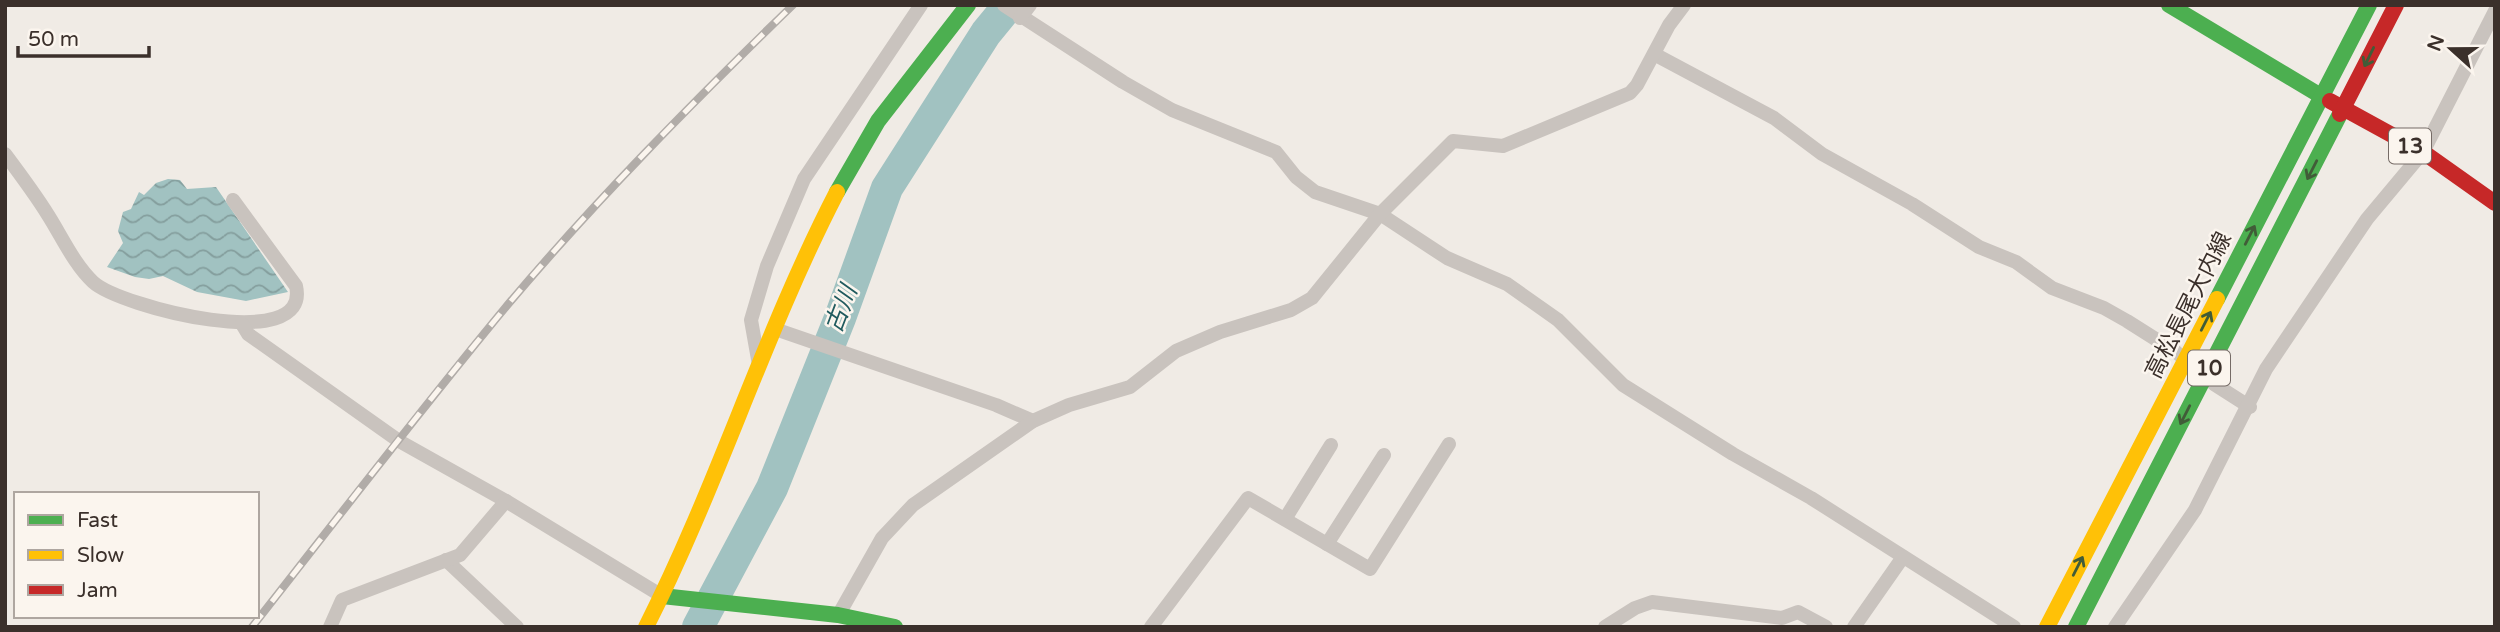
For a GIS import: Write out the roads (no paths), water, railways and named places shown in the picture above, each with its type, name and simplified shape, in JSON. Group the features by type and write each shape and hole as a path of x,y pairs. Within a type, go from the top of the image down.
{"main road":[{"path":"646,627 662,596 826,212 883,113 968,5"},
{"path":"2169,5 2321,96"},
{"name":"高松長尾大内線","path":"2047,627 2369,5"},
{"name":"高松長尾大内線","path":"2076,627 2396,5"},
{"name":"13","path":"2321,96 2423,152 2495,203"},
{"path":"662,596 695,603 839,614 895,627"}],"street":[{"path":"760,367 751,320 767,266 804,179 921,5"},
{"path":"1004,5 1172,110 1276,152 1296,177 1315,192 1380,214 1447,258 1507,284 1558,320 1623,385 1733,454 1811,498 2014,627"},
{"path":"1018,16 1030,5"},
{"path":"839,614 882,538 913,505 1033,421 1069,405 1130,387 1176,351 1220,332 1291,310 1312,298 1380,214 1453,141 1503,146 1630,93 1654,54 1668,24 1684,5"},
{"path":"2115,627 2195,510 2250,407 2266,369 2367,219 2423,152 2495,11"},
{"path":"1654,54 1774,118 1822,154 1912,204 1979,247 2016,262 2052,288 2104,308 2185,359 2250,407"},
{"path":"5,154 94,283 127,301 242,324 268,321 293,309 299,297 296,286 233,200"},
{"path":"242,324 248,334 399,441 506,500 662,596"},
{"path":"775,329 929,385 996,405 1033,421"},
{"path":"1152,627 1248,498 1370,569 1449,444"},
{"path":"1285,519 1331,445"},
{"path":"1327,544 1384,455"},
{"path":"330,627 342,600 460,555 506,500"},
{"path":"1854,627 1903,557"},
{"path":"446,560 517,627"},
{"path":"1605,627 1635,608 1652,602 1783,618 1798,612 1826,627"}],"water":[{"path":"168,179 180,180 187,189 216,187 288,292 246,301 197,292 163,276 149,279 135,277 107,267 123,243 118,231 123,212 131,209 139,192 144,195 156,183"}],"waterway":[{"name":"古川","path":"698,627 772,488 840,318 887,188 986,33 1009,5"}],"railway":[{"path":"252,627 505,308 645,153 793,5"}]}
